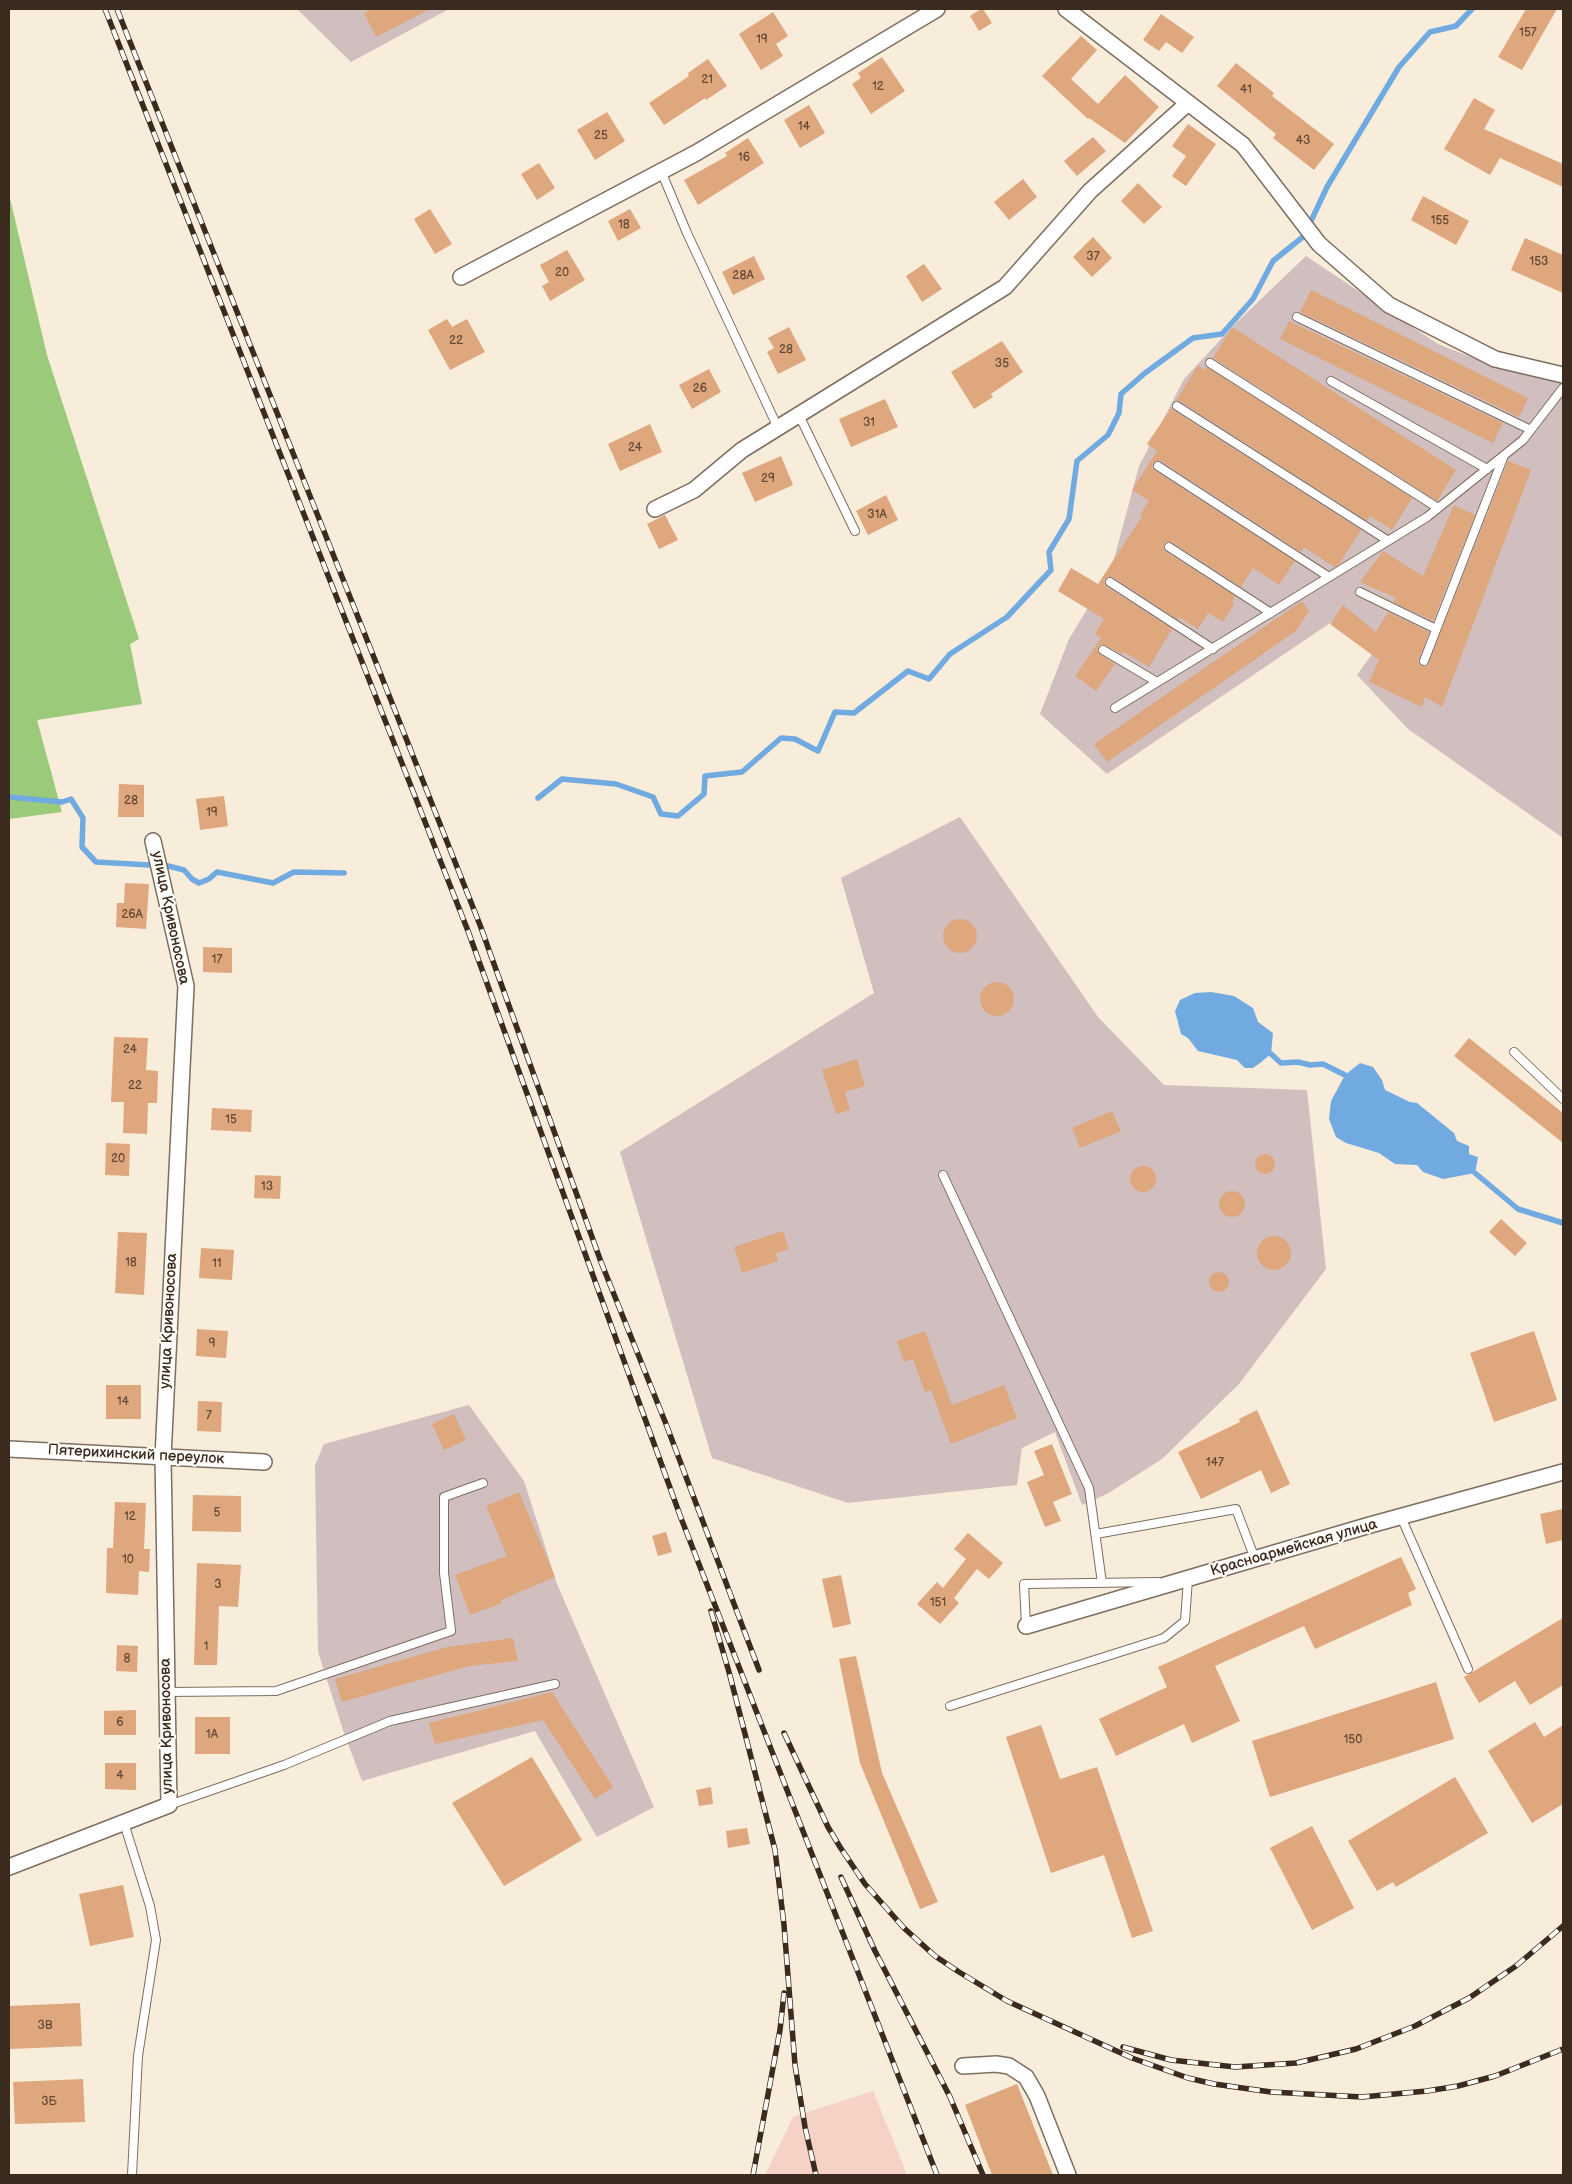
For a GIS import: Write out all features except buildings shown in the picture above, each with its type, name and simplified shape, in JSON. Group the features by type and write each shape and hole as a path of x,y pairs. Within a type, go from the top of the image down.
{"street":[{"path":"461,277 696,153 936,9"},
{"path":"1066,9 1243,145 1319,244 1389,305 1495,359 1563,375"},
{"path":"654,509 694,490 742,450 1005,287 1090,191 1188,103"},
{"name":"улица Кривоносова","path":"153,841 186,986 163,1457 168,1805"},
{"name":"Пятерихинский переулок","path":"9,1448 264,1462"},
{"name":"Красноармейская улица","path":"1026,1626 1563,1472"},
{"path":"9,1867 168,1805"},
{"path":"963,2066 996,2064 1009,2066 1026,2077 1037,2096 1068,2175"}],"lane":[{"path":"661,171 686,234 778,428"},
{"path":"1297,317 1531,430"},
{"path":"1210,363 1438,508"},
{"path":"1331,381 1487,469"},
{"path":"1115,708 1438,508 1523,440 1563,388"},
{"path":"1177,406 1388,540"},
{"path":"799,415 855,531"},
{"path":"1424,661 1503,456"},
{"path":"1158,466 1329,577"},
{"path":"1169,547 1271,613"},
{"path":"1110,582 1212,649"},
{"path":"1360,592 1436,629"},
{"path":"1103,650 1157,682"},
{"path":"1514,1052 1563,1099"},
{"path":"943,1175 1089,1488 1102,1583"},
{"path":"167,1692 276,1691 451,1632 444,1573 444,1497 484,1482"},
{"path":"1096,1534 1236,1509 1255,1559"},
{"path":"1402,1517 1468,1669"},
{"path":"950,1706 1164,1638 1185,1621 1183,1580 1024,1584 1026,1626"},
{"path":"168,1805 284,1765 390,1721 555,1684"},
{"path":"124,1823 150,1906 156,1940 138,2056 132,2175"}],"shaded area":[{"path":"297,9 449,9 351,62"},
{"path":"1306,256 1438,344 1504,370 1563,383 1563,838 1408,729 1357,675 1372,654 1333,621 1107,774 1040,714 1069,639 1111,570 1139,466 1184,379 1236,323"},
{"path":"960,817 1098,1017 1164,1085 1307,1090 1326,1269 1239,1384 1162,1459 1107,1494 1082,1505 1055,1432 1022,1448 1017,1485 848,1503 712,1458 620,1152 874,993 841,878"},
{"path":"469,1405 524,1481 557,1584 654,1807 597,1837 535,1731 362,1781 344,1733 318,1652 315,1465 324,1444"},
{"path":"873,2091 907,2175 765,2175 793,2117"}],"green space":[{"path":"9,194 47,355 139,639 130,644 142,704 37,720 62,812 9,819"}],"water":[{"path":"1211,992 1234,996 1253,1008 1258,1022 1273,1033 1271,1054 1253,1068 1245,1068 1237,1060 1198,1051 1188,1038 1181,1034 1175,1011 1180,1000 1195,993"},
{"path":"1360,1063 1373,1067 1382,1080 1385,1090 1410,1102 1417,1103 1454,1133 1457,1141 1469,1146 1469,1154 1478,1157 1475,1173 1443,1179 1423,1172 1417,1165 1395,1164 1379,1153 1346,1143 1336,1137 1329,1119 1331,1101 1345,1075"}],"waterway":[{"path":"538,798 562,779 616,784 653,797 661,814 678,816 704,794 705,776 742,772 781,738 795,739 818,751 835,712 854,713 908,671 929,679 950,654 1007,617 1051,570 1049,552 1069,519 1077,461 1108,435 1119,413 1121,394 1145,373 1193,338 1222,334 1253,299 1273,261 1304,236 1327,187 1399,67 1430,32 1456,26 1472,9"},
{"path":"9,797 62,802 71,799 83,818 82,847 96,862 168,866 184,870 192,879 199,883 209,879 217,872 273,883 294,872 344,873"},
{"path":"1271,1054 1281,1063 1323,1064 1345,1075"},
{"path":"1475,1173 1518,1209 1563,1223"}],"railway":[{"path":"105,9 468,931 681,1518 937,2175"},
{"path":"117,9 480,925 601,1262 666,1424 759,1670"},
{"path":"711,1611 729,1672 775,1850 784,1925 795,2065 805,2127 816,2175"},
{"path":"784,1733 828,1827 840,1847 865,1884 904,1928 935,1956 1007,2001 1132,2058 1188,2078 1214,2084 1271,2092 1362,2097 1458,2086 1495,2076 1563,2049"},
{"path":"841,1877 875,1951 950,2097 983,2175"},
{"path":"1123,2047 1171,2060 1235,2067 1296,2063 1356,2049 1415,2026 1469,1998 1516,1966 1563,1926"},
{"path":"753,2175 780,2030 784,1993"}]}
